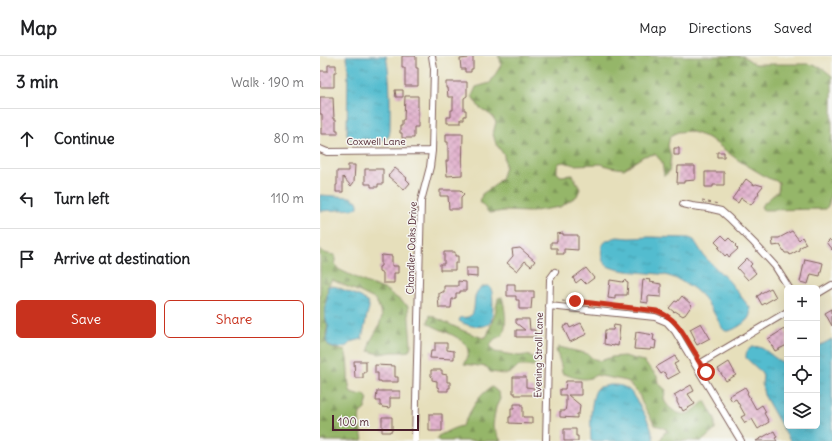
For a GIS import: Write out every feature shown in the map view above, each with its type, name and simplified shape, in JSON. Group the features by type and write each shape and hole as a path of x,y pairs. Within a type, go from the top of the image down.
{"street":[{"name":"Chandler Oaks Drive","path":"415,441 421,201 430,167 432,151 434,69 432,56"},
{"name":"Coxwell Lane","path":"320,149 327,152 432,151"},
{"path":"684,204 721,211 754,242 775,266 787,285"},
{"name":"Evening Stroll Lane","path":"546,441 550,280 555,272"},
{"path":"820,292 832,285"},
{"path":"549,306 655,317 667,322 675,331 741,441"},
{"path":"696,366 784,314"}],"path":[{"path":"560,301 575,301 634,308"}],"green space":[{"path":"498,56 743,56 755,64 809,64 821,67 832,76 832,188 829,204 826,209 763,210 761,206 778,191 779,182 768,178 738,160 709,138 689,131 678,132 670,136 668,146 671,156 669,172 664,176 662,162 655,154 644,156 624,169 601,164 574,165 564,162 559,163 557,173 561,176 573,175 580,189 577,196 560,207 529,212 505,211 489,213 480,202 482,194 501,179 505,167 504,155 496,144 493,134 496,122 492,116 479,107 472,96 476,87 490,83 501,65"},
{"path":"320,248 324,253 335,255 335,263 338,269 386,290 408,306 411,345 409,351 379,354 369,351 370,342 379,326 382,316 376,300 332,280 328,286 325,316 328,326 326,334 329,346 345,351 351,393 357,395 364,394 368,399 365,409 359,416 362,441 320,441"},
{"path":"502,297 505,316 504,332 502,336 493,341 490,347 495,352 533,357 537,363 533,366 518,366 510,373 506,374 490,372 487,367 464,364 468,355 468,348 464,343 458,338 428,323 430,315 483,338 487,336 495,314 498,298"},
{"path":"559,347 588,354 592,358 600,361 612,357 624,356 643,361 657,376 658,383 666,390 664,399 670,408 680,414 687,414 705,401 715,419 715,430 702,441 660,441 664,433 668,431 655,425 642,403 639,394 627,381 596,375 588,379 583,379 562,373 556,350"},
{"path":"492,387 499,393 500,399 496,407 493,426 501,441 439,441 437,439 438,436 462,426 478,399"}],"water":[{"path":"346,56 386,56 388,65 390,131 389,136 385,140 350,139 347,135 348,66"},
{"path":"320,195 350,197 357,201 358,207 355,209 320,211"},
{"path":"617,237 689,238 694,240 704,256 729,281 750,308 749,317 739,326 732,330 726,331 723,329 703,297 690,286 675,278 665,275 625,271 605,264 601,253 602,246 606,241"},
{"path":"328,286 337,287 361,297 369,305 362,339 351,342 347,346 340,348 333,348 329,346 326,341 328,326 325,316"},
{"path":"486,286 491,288 493,296 491,322 479,327 471,326 459,321 460,318 469,317 473,313 475,296 481,288"},
{"path":"832,339 832,441 790,441 764,395 762,385 763,376 760,371 746,358 746,354 749,349 759,347 784,362 784,429 820,429 820,345"},
{"path":"610,385 623,386 631,392 647,420 654,441 591,441 591,413 593,397 599,387"}],"building":[{"path":"402,56 416,57 416,68 418,68 418,86 405,86 405,68 402,68"},
{"path":"468,56 473,56 473,69 471,69 471,72 465,72 465,69 461,69 460,59 468,58"},
{"path":"328,65 336,65 336,72 334,72 334,87 320,87 320,71 328,71"},
{"path":"446,82 467,82 467,96 464,98 464,110 466,110 466,116 464,116 464,119 461,119 461,123 447,123 447,117 451,117 451,110 453,110 453,97 448,97"},
{"path":"395,90 403,90 403,97 396,97"},
{"path":"405,96 418,96 418,127 414,127 414,138 402,138 402,133 400,133 400,126 402,126 402,120 404,120"},
{"path":"320,97 333,97 334,119 336,119 336,130 338,130 338,134 321,134 322,114 320,114"},
{"path":"446,134 463,134 462,175 447,176 446,161 448,161 448,142 446,142"},
{"path":"674,148 679,148 679,155 674,155"},
{"path":"717,152 724,152 724,157 717,157"},
{"path":"348,165 355,165 354,182 351,186 343,177 343,192 336,192 337,171 348,171"},
{"path":"678,166 695,166 695,180 677,183"},
{"path":"395,168 407,178 406,179 410,183 404,190 388,176"},
{"path":"365,169 383,169 383,184 378,184 378,187 371,187 371,184 365,184"},
{"path":"705,172 724,172 724,185 705,187"},
{"path":"746,179 754,185 756,184 763,186 751,205 741,198 738,203 732,199"},
{"path":"440,190 460,190 464,194 461,197 461,209 449,209 448,196 440,196"},
{"path":"792,231 799,240 802,237 806,244 799,248 799,250 790,255 789,253 785,253 780,245 773,246 772,238 779,238"},
{"path":"563,233 563,235 578,235 578,250 564,249 564,254 557,254 557,248 551,248 551,242 557,242 557,234"},
{"path":"722,235 727,240 729,238 738,249 729,257 727,254 725,256 715,242"},
{"path":"829,239 832,242 832,250 826,242"},
{"path":"520,248 535,261 531,266 525,261 517,271 507,263 513,256 512,249"},
{"path":"444,252 455,252 455,256 458,256 458,263 455,263 455,270 440,270 440,264 444,264"},
{"path":"382,255 392,256 392,266 398,266 398,273 394,273 394,283 383,283 383,273 379,271"},
{"path":"747,258 752,264 750,266 756,273 748,280 737,268"},
{"path":"805,259 823,263 820,276 811,274 808,284 800,282"},
{"path":"466,268 477,268 477,277 466,276"},
{"path":"586,268 594,278 586,284 581,279 576,283 573,278"},
{"path":"643,279 661,284 661,297 648,296 648,303 641,302"},
{"path":"610,280 623,282 625,280 628,283 627,295 615,295 615,299 608,298"},
{"path":"458,281 466,282 466,291 456,293 456,298 452,299 451,308 439,308 439,293 444,292 444,286 458,286"},
{"path":"507,284 515,284 515,291 534,291 531,309 519,309 519,300 516,300 516,296 507,296"},
{"path":"771,288 776,297 762,305 757,296"},
{"path":"682,296 692,305 683,316 669,308"},
{"path":"832,309 832,326 825,313"},
{"path":"516,319 529,319 530,330 535,330 535,337 516,337 516,330 525,330 516,323"},
{"path":"581,323 587,334 570,342 563,327 568,324 570,328"},
{"path":"701,323 710,338 697,345 690,329"},
{"path":"614,325 620,326 618,346 604,344 605,330 613,330"},
{"path":"784,329 784,346 775,351 768,339"},
{"path":"636,332 654,335 653,340 656,341 655,349 634,349"},
{"path":"435,343 447,343 447,350 454,351 454,359 430,358 431,351 435,351"},
{"path":"675,356 678,362 674,364 679,373 668,379 664,372 661,374 656,367"},
{"path":"354,361 366,361 366,372 363,372 363,378 355,378"},
{"path":"729,362 736,375 726,381 718,369"},
{"path":"375,365 395,366 395,377 398,377 398,382 378,381 378,373 375,373"},
{"path":"431,370 442,370 442,374 447,375 447,382 450,382 450,388 448,388 448,391 439,391 437,381 432,380"},
{"path":"513,377 526,377 526,387 534,388 534,395 515,395 515,393 513,393"},
{"path":"566,381 581,381 581,395 568,395 580,405 577,418 560,417 560,411 565,411 566,395 560,395 560,389 565,389"},
{"path":"691,385 694,391 688,394 695,404 683,411 674,395"},
{"path":"745,387 756,409 762,405 766,412 764,413 769,422 758,429 752,419 745,423 741,417 745,415 736,399 732,401 729,396"},
{"path":"377,391 400,391 400,398 390,398 390,408 382,407 380,406 380,401 376,401"},
{"path":"514,404 522,404 523,417 532,417 532,424 509,423 511,408 514,408"},
{"path":"429,414 442,414 442,431 429,431"},
{"path":"382,417 392,417 392,431 382,432"},
{"path":"564,429 576,429 578,441 564,441"},
{"path":"774,431 777,441 756,441"}],"route":[{"path":"575,301 657,311 662,313 678,325 698,356 697,358 706,372"}]}
